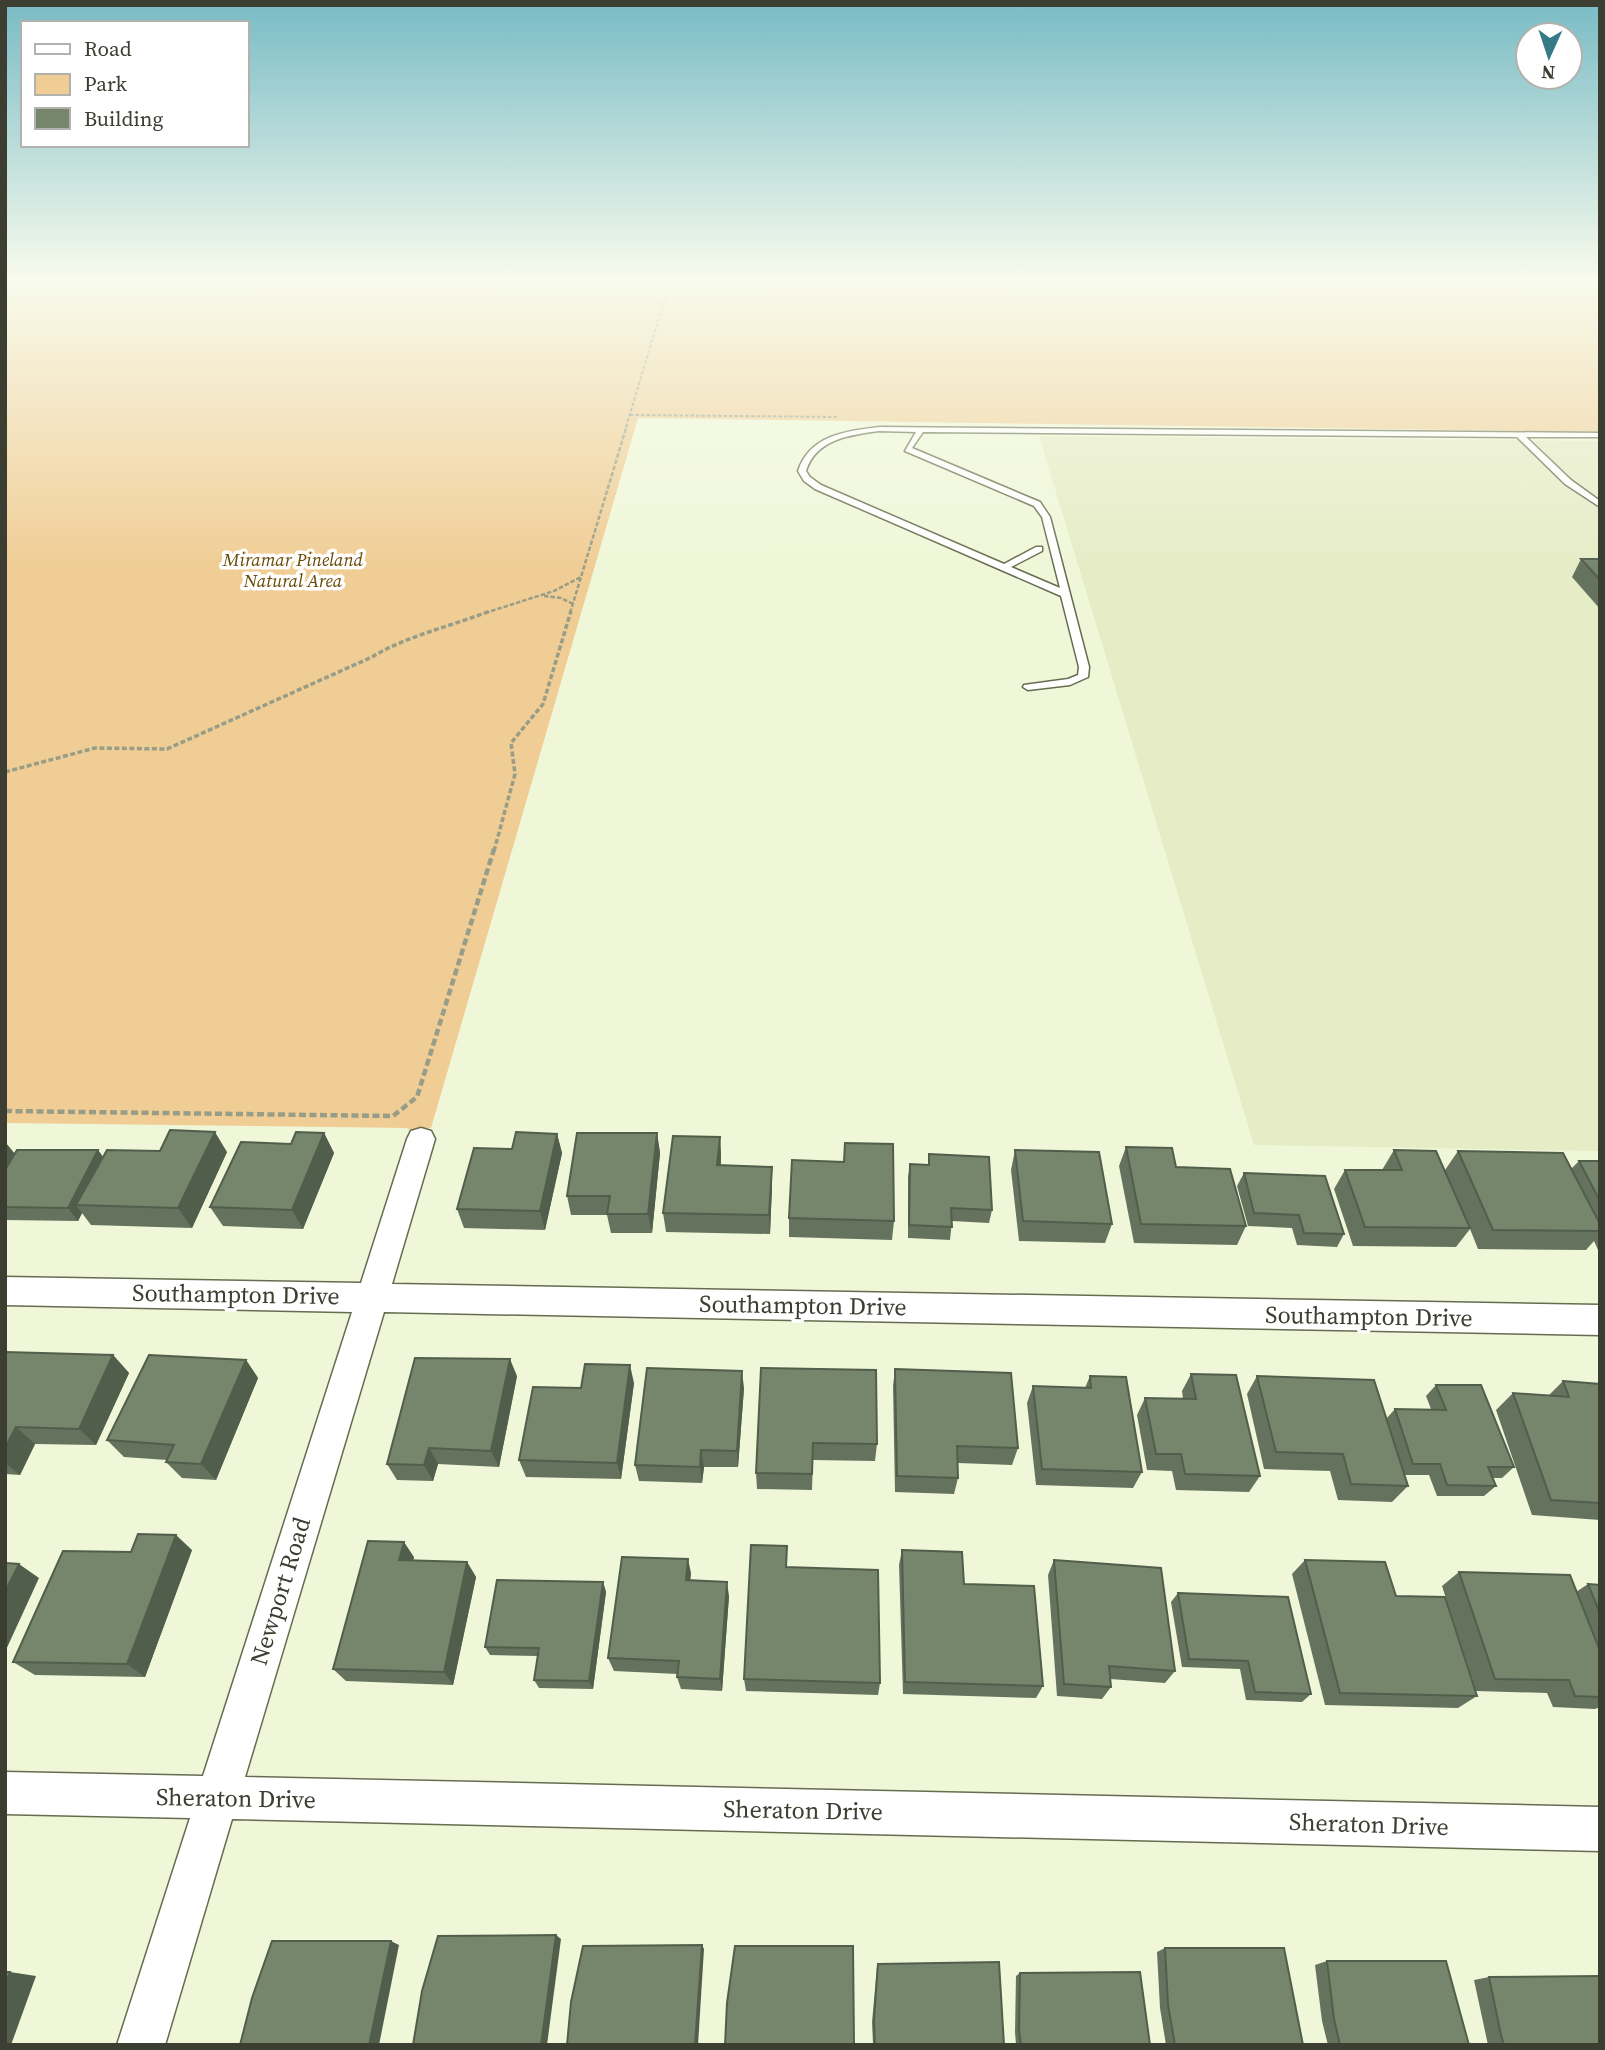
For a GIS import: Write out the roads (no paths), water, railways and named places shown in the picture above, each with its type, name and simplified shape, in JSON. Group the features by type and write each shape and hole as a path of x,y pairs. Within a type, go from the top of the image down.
{"street":[{"name":"Newport Road","path":"141,2045 421,1139"},
{"name":"Southampton Drive","path":"5,1290 1600,1320"},
{"name":"Sheraton Drive","path":"5,1793 1600,1829"}],"lane":[{"path":"921,429 908,449 1037,504 1046,517 1083,654 1083,677 1070,682 1028,687"},
{"path":"1067,595 818,487 807,480 802,471 808,455 828,443 857,432 921,429 1600,435"},
{"path":"1518,433 1568,482 1600,505"},
{"path":"1004,567 1039,549"}],"park label":[{"name":"Miramar Pineland Natural Area","path":"293,569"}]}
